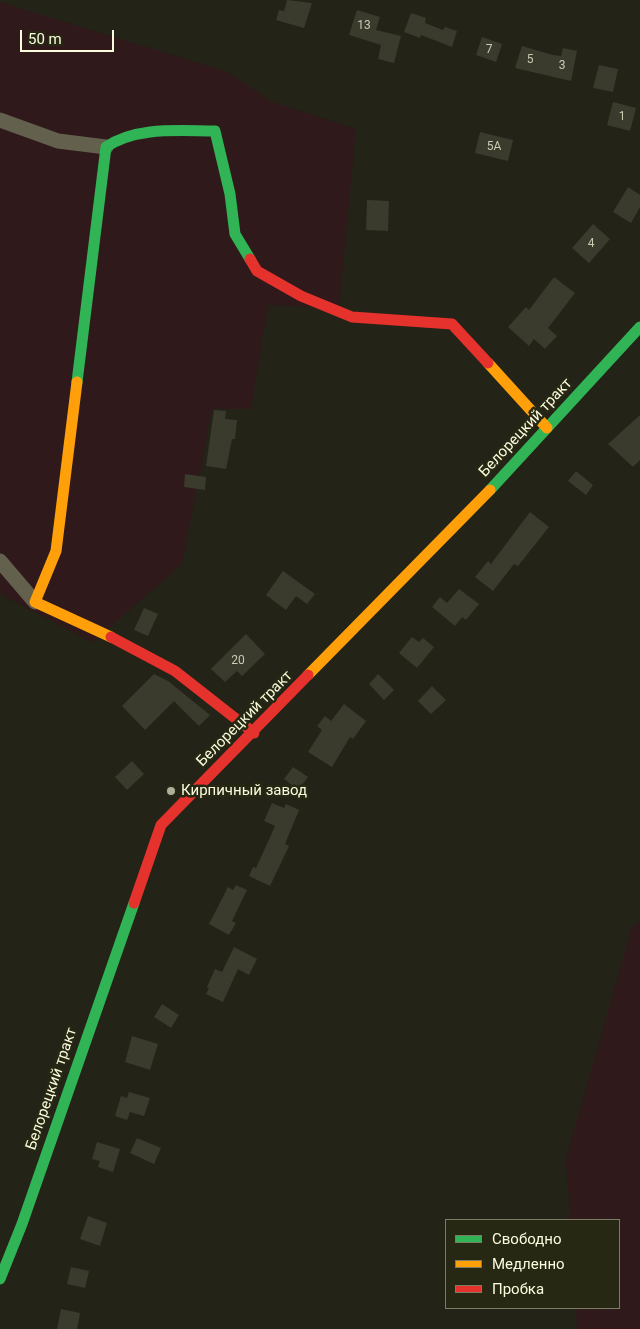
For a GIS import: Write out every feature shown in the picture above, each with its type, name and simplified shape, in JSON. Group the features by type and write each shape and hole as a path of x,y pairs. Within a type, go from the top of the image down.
{"street":[{"path":"0,120 58,141 106,147"},
{"path":"36,602 56,551 106,147 113,140 161,131 215,131 230,194 236,234 257,272 301,296 352,317 452,324 547,428"},
{"name":"Белорецкий тракт","path":"0,1279 22,1224 161,825 254,733 493,487 640,328"},
{"path":"0,560 36,602 116,639 175,671 254,733"}],"shaded area":[{"path":"0,2 228,72 272,102 356,129 339,308 268,305 251,409 212,409 182,564 93,642 0,594"},
{"path":"640,921 640,1329 577,1329 576,1309 620,1309 620,1219 570,1219 566,1159 632,927"}],"building":[{"path":"287,0 312,3 304,28 276,20 279,10 284,11"},
{"path":"357,10 380,17 376,30 401,36 394,63 378,59 381,45 349,35"},
{"path":"411,13 426,18 425,23 443,30 445,27 457,31 452,47 421,35 420,38 404,32"},
{"path":"482,37 502,44 496,62 476,55"},
{"path":"522,46 561,56 563,48 577,51 571,81 515,68"},
{"path":"599,65 618,69 613,92 593,88"},
{"path":"613,102 636,108 630,131 607,125"},
{"path":"480,132 513,140 508,161 475,153"},
{"path":"628,187 640,195 640,207 631,223 613,212"},
{"path":"367,200 389,201 388,231 366,230"},
{"path":"593,224 610,239 589,263 572,248"},
{"path":"554,277 575,293 548,328 557,336 545,349 534,339 529,346 508,327 526,307 529,310"},
{"path":"214,410 226,411 225,419 237,420 235,439 232,439 226,469 206,466"},
{"path":"640,415 640,460 633,467 608,444"},
{"path":"576,471 593,485 586,495 568,481"},
{"path":"185,474 206,477 205,490 184,487"},
{"path":"530,512 549,527 518,566 514,564 493,591 475,577 488,561 491,564"},
{"path":"283,571 315,594 307,604 296,596 286,610 266,595"},
{"path":"459,589 479,604 466,620 462,617 455,626 432,607 440,597 447,603"},
{"path":"144,608 158,614 148,636 134,630"},
{"path":"246,634 265,654 242,676 237,671 225,682 211,669"},
{"path":"412,637 419,642 423,638 434,647 417,668 399,653"},
{"path":"154,674 168,681 210,715 199,726 174,701 145,730 122,706"},
{"path":"378,674 394,690 384,700 369,684"},
{"path":"432,686 446,700 431,714 418,701"},
{"path":"344,704 366,721 353,739 350,737 332,767 308,752 322,730 317,726 325,716 331,721"},
{"path":"132,761 144,774 127,790 115,777"},
{"path":"293,767 308,777 298,790 284,779"},
{"path":"272,803 284,808 286,804 299,810 285,844 289,846 270,886 249,876 253,867 256,868 275,826 264,821"},
{"path":"236,885 247,890 232,921 236,923 229,935 209,924 228,887 233,890"},
{"path":"234,947 257,959 249,975 238,969 223,1002 206,994 209,988 207,987 215,969 222,972"},
{"path":"162,1004 179,1015 171,1028 154,1017"},
{"path":"132,1036 158,1044 150,1070 125,1062"},
{"path":"129,1092 150,1098 144,1116 130,1112 127,1120 115,1116 121,1096 127,1098"},
{"path":"137,1138 161,1148 154,1164 130,1153"},
{"path":"97,1142 120,1149 113,1172 98,1167 100,1161 92,1159"},
{"path":"88,1216 107,1223 100,1246 80,1239"},
{"path":"71,1267 89,1271 85,1288 67,1284"},
{"path":"61,1309 80,1313 77,1329 57,1329"}],"traffic: fast":[{"path":"77,382 106,147 118,140 145,133 159,131 215,131 230,194 235,234 250,259"},
{"path":"490,490 640,327"},
{"path":"0,1279 22,1224 134,903"}],"traffic: slow":[{"path":"488,363 547,428"},
{"path":"77,382 56,551 35,602 111,637"},
{"path":"308,675 490,490"}],"traffic: jam":[{"path":"250,259 257,271 301,296 352,317 452,324 488,363"},
{"path":"111,637 175,671 254,733"},
{"path":"134,903 161,825 308,675"}],"place":[{"name":"Кирпичный завод","path":"171,791"}]}
